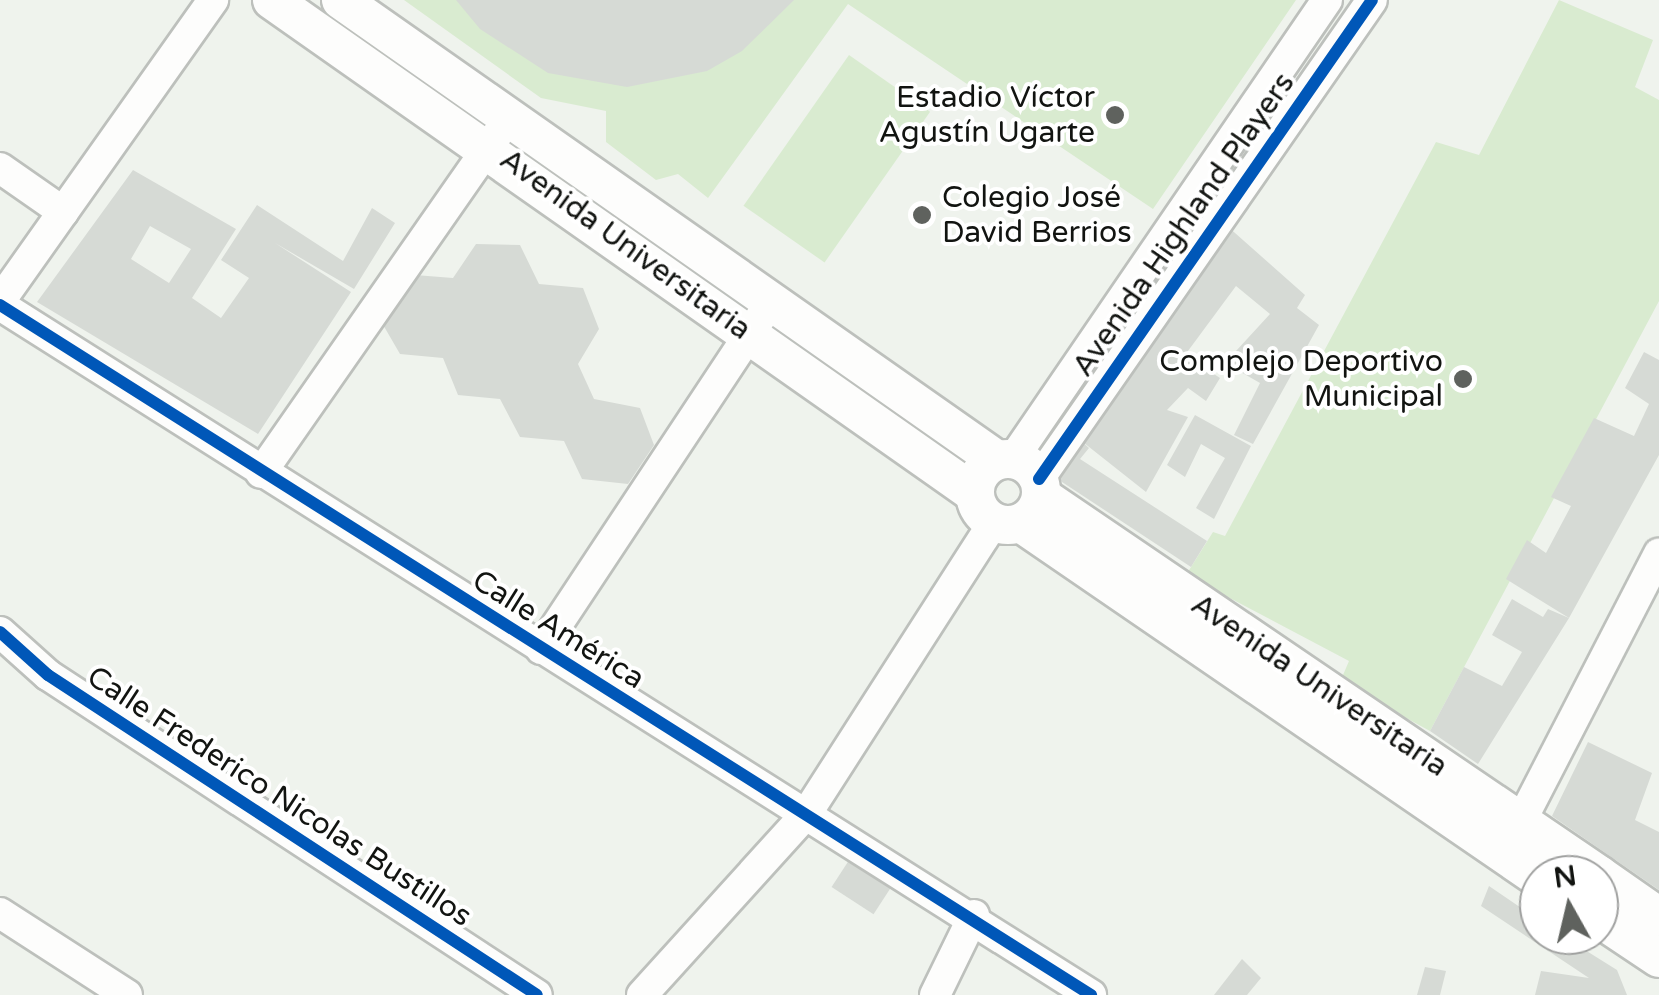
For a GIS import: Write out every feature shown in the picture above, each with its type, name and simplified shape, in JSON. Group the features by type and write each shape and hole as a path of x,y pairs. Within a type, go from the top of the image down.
{"main road":[{"name":"Avenida Universitaria","path":"272,0 498,133 1011,490 1570,855"},
{"name":"Avenida Universitaria","path":"341,0 498,133"},
{"name":"Avenida Universitaria","path":"1011,490 1519,863"},
{"name":"Avenida Universitaria","path":"1619,889 1659,917"},
{"path":"1619,931 1659,958"}],"street":[{"path":"0,303 213,0"},
{"name":"Avenida Highland Players","path":"648,989 806,813 1327,0"},
{"name":"Avenida Highland Players","path":"1011,490 1372,0"},
{"path":"262,473 498,133"},
{"path":"0,168 63,212"},
{"name":"Calle América","path":"0,303 541,649 974,915 1092,995"},
{"path":"541,649 759,318"},
{"path":"1521,821 1659,554"},
{"name":"Calle Frederico Nicolas Bustillos","path":"0,632 48,676 537,995"},
{"path":"0,913 127,995"},
{"path":"934,995 974,915"},
{"path":"68,995 76,964"}],"green space":[{"path":"404,0 1296,0 1153,209 848,4 708,198 678,174 656,180 606,142 606,111 541,98"},
{"name":"Complejo Deportivo Municipal","path":"1559,0 1653,40 1635,87 1659,100 1659,301 1430,731 1340,682 1349,661 1186,575 1213,532 1225,536 1436,142 1479,155"},
{"path":"849,55 930,112 825,263 743,206"}],"building":[{"path":"456,0 794,0 742,51 707,71 627,87 548,73 480,29"},
{"path":"133,170 236,229 192,298 221,318 249,278 221,260 257,205 343,261 372,208 395,223 354,289 275,243 351,292 258,434 37,302","holes":["150,226 191,249 169,283 131,259"]},
{"path":"1226,225 1305,295 1297,308 1319,325 1253,444 1234,435 1260,383 1225,363 1270,314 1236,286 1185,355 1220,378 1206,401 1188,388 1167,410 1188,417 1146,492 1079,439 1089,448 1080,459 1207,541 1191,567 1059,480 1060,460"},
{"path":"476,244 520,245 539,284 583,288 599,329 578,364 594,399 640,408 654,445 628,484 582,479 564,441 520,437 500,399 458,395 443,358 400,354 382,323 415,275 453,278"},
{"path":"1644,352 1659,360 1659,455 1569,618 1506,579 1527,540 1546,553 1571,506 1551,497 1594,418 1634,436 1649,404 1625,388"},
{"path":"1195,415 1251,446 1214,519 1196,508 1225,458 1201,444 1185,477 1167,465"},
{"path":"1512,599 1543,617 1548,609 1569,618 1478,764 1430,731 1464,667 1502,686 1522,652 1492,635"},
{"path":"1588,742 1652,773 1635,820 1659,832 1659,890 1619,862 1619,855 1608,855 1552,816"},
{"path":"855,851 897,878 874,914 832,887"},
{"path":"1489,886 1519,906 1519,931 1481,906"},
{"path":"1554,955 1593,955 1617,970 1627,995 1535,995 1541,971 1589,978"},
{"path":"1242,959 1261,978 1247,995 1214,995"},
{"path":"1425,967 1446,971 1440,995 1417,995"}],"cycle path":[{"path":"1039,479 1372,0"},
{"path":"0,305 1091,995"},
{"path":"0,632 48,675 537,995"}],"place":[{"name":"Estadio Víctor Agustín Ugarte","path":"1115,115"},
{"name":"Colegio José David Berrios","path":"922,215"},
{"name":"Complejo Deportivo Municipal","path":"1463,379"}]}
